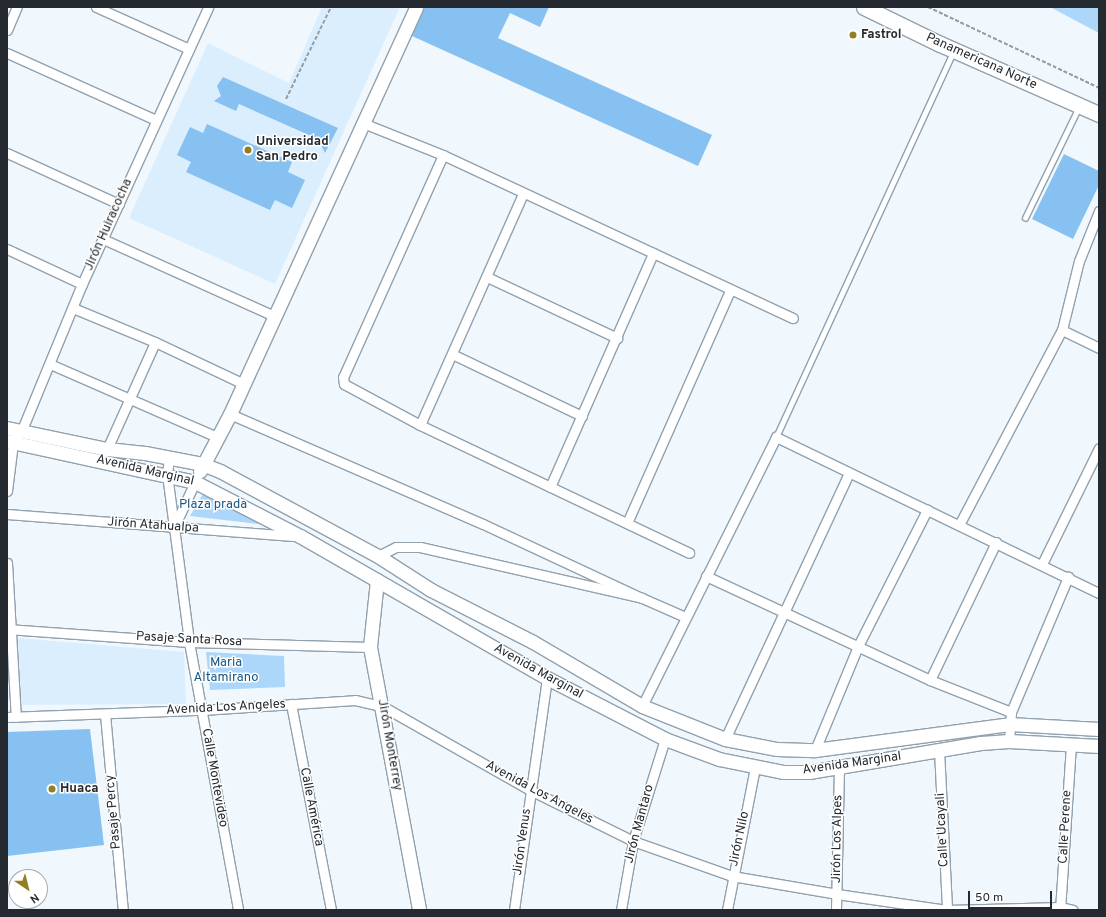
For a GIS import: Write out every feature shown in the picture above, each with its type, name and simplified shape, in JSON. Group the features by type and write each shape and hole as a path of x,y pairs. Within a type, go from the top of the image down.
{"highway":[{"name":"Panamericana Norte","path":"864,7 954,50 1099,114"}],"main road":[{"path":"195,482 202,464 230,414 244,384 416,7"},
{"name":"Avenida Marginal","path":"7,428 106,449 144,453 169,459 202,464 220,471 378,556 431,590 533,642 642,706 724,740 777,749 815,750 1010,718 1099,729"},
{"name":"Avenida Marginal","path":"10,442 167,474 195,482 300,536 547,678 665,739 719,759 783,772 839,769 939,750 1009,741 1099,746"},
{"name":"Jirón Monterrey","path":"377,580 370,647 419,910"}],"street":[{"path":"7,30 17,7"},
{"path":"96,7 189,49"},
{"name":"Jirón Huiracocha","path":"10,442 21,432 82,284 208,7"},
{"path":"7,53 156,120"},
{"path":"363,123 443,155 653,253 730,291 793,318"},
{"path":"7,153 119,204"},
{"path":"443,155 343,377 344,384 350,389 420,425 689,553"},
{"path":"420,425 524,194"},
{"path":"959,525 1062,330 1079,261 1099,211"},
{"path":"103,239 274,316"},
{"path":"7,248 82,284"},
{"path":"550,487 617,338 653,253"},
{"path":"487,277 617,338"},
{"path":"627,523 730,291"},
{"path":"73,308 155,342 244,384"},
{"path":"1062,330 1099,348"},
{"path":"106,449 155,342"},
{"path":"452,354 582,416"},
{"path":"50,364 217,437"},
{"path":"230,414 483,524 685,617"},
{"path":"642,706 776,437 1042,564 1099,593"},
{"path":"7,491 10,442"},
{"path":"1042,564 1099,448"},
{"name":"Calle Montevideo","path":"169,459 167,474 189,642 238,910"},
{"path":"724,740 849,473"},
{"path":"174,527 195,482"},
{"path":"815,750 858,646 927,510"},
{"name":"Jirón Atahualpa","path":"7,514 300,536"},
{"path":"930,680 996,542"},
{"path":"378,556 396,547 420,547 642,598"},
{"path":"7,563 12,717"},
{"path":"706,576 785,611 1010,718"},
{"path":"1009,741 1010,718 1068,577"},
{"name":"Pasaje Santa Rosa","path":"9,629 189,642 370,647"},
{"name":"Jirón Venus","path":"514,910 547,678"},
{"name":"Avenida Los Angeles","path":"12,717 202,710 355,700 382,706 530,790 633,841 732,876 837,894 947,910 1073,910"},
{"name":"Calle América","path":"291,704 331,910"},
{"name":"Pasaje Percy","path":"105,714 123,910"},
{"name":"Jirón Mantaro","path":"621,910 633,841 665,739"},
{"name":"Calle Perene","path":"1061,909 1071,744"},
{"name":"Calle Ucayali","path":"939,750 947,910"},
{"name":"Jirón Nilo","path":"727,910 732,876 755,767"},
{"name":"Jirón Los Alpes","path":"836,910 839,769"}],"lane":[{"path":"776,437 954,50"},
{"path":"1025,218 1080,106"}],"path":[{"path":"286,99 331,7"},
{"path":"928,7 1099,88"}],"shaded area":[{"name":"Universidad San Pedro","path":"322,7 400,7 275,284 129,218 208,43 289,83"},
{"path":"18,638 184,652 186,704 21,705"}],"green space":[{"path":"1050,7 1099,7 1099,33"},
{"name":"Plaza prada","path":"207,487 276,526 190,516"},
{"name":"Maria Altamirano","path":"206,652 284,656 285,687 210,690"}],"building":[{"path":"424,7 549,7 540,27 510,13 498,38 712,135 698,166 412,36"},
{"path":"223,77 338,128 325,153 318,139 239,104 236,111 214,101 221,96 217,86"},
{"path":"207,124 292,162 288,172 305,180 292,208 275,200 270,210 186,172 191,162 177,155 190,127 203,133"},
{"path":"1064,154 1099,171 1099,185 1073,239 1032,219"},
{"name":"Huaca","path":"90,729 104,845 7,856 7,732"}],"place":[{"name":"Fastrol","path":"853,35"},
{"name":"Universidad San Pedro","path":"248,150"},
{"name":"Huaca","path":"52,789"}]}
